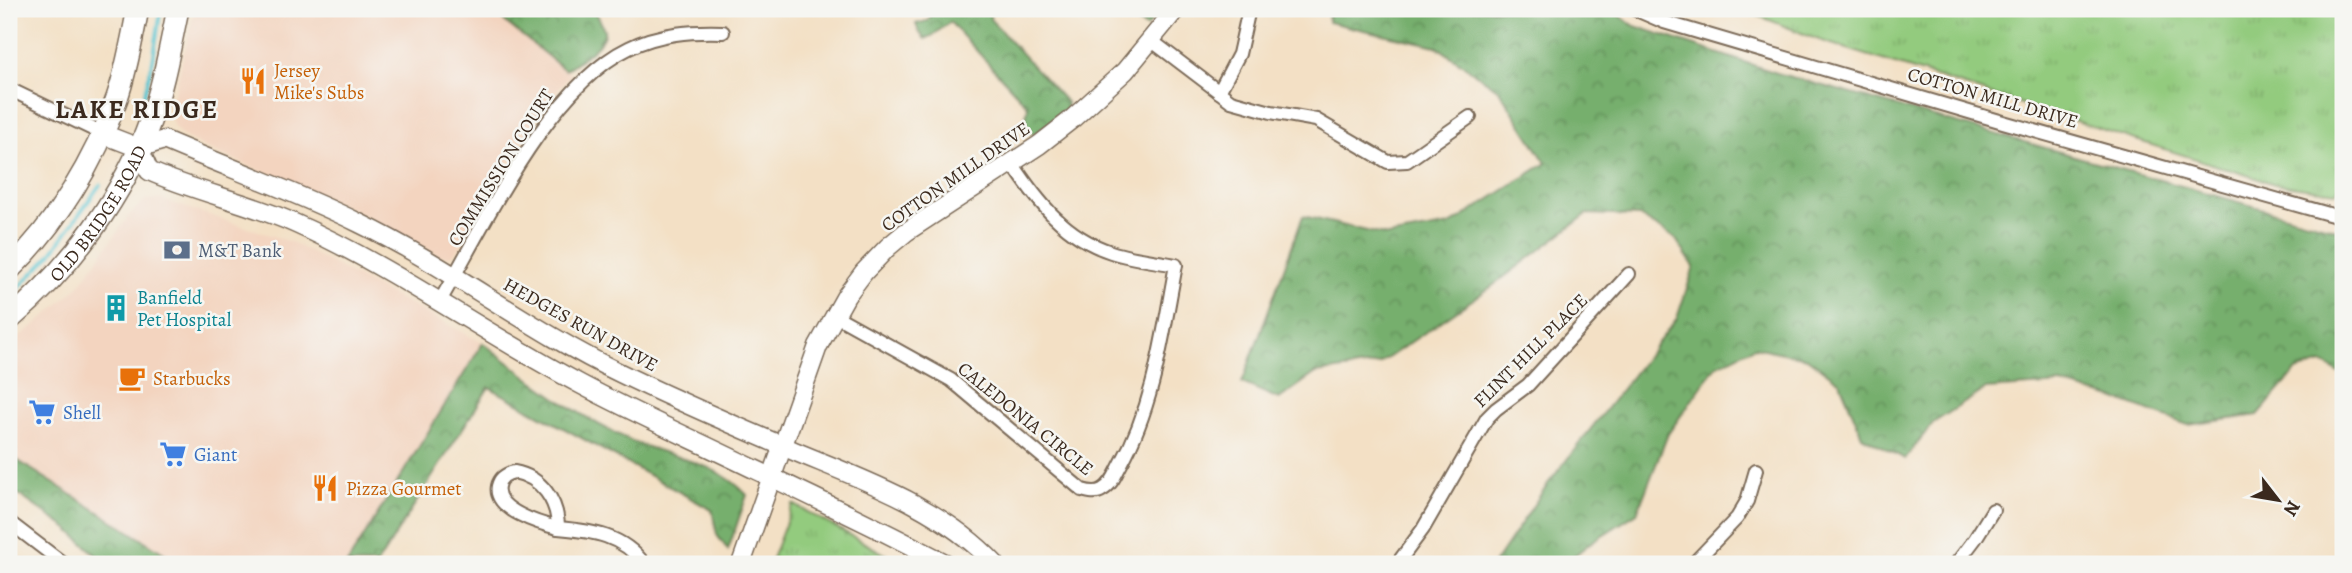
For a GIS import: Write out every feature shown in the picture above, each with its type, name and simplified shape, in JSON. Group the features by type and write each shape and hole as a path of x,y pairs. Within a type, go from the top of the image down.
{"main road":[{"name":"OLD BRIDGE ROAD","path":"9,270 58,211 85,169 103,134 117,97 138,9"},
{"name":"OLD BRIDGE ROAD","path":"9,320 40,291 81,243 112,200 139,148 162,87 178,9"}],"street":[{"name":"COTTON MILL DRIVE","path":"741,564 818,346 834,315 864,272 906,232 1013,163 1096,99 1152,41 1176,9"},
{"path":"1219,92 1238,54 1249,9"},
{"name":"COTTON MILL DRIVE","path":"1634,9 1664,22 1872,84 2343,218"},
{"name":"COMMISSION COURT","path":"440,302 539,135 567,96 586,76 622,51 654,38 698,31 723,32"},
{"path":"1152,41 1231,101 1316,120 1388,162 1406,160 1470,117"},
{"name":"HEDGES RUN DRIVE","path":"9,89 103,134 139,148 164,141 360,223 455,275 590,358 672,397 898,494 926,509 953,527 995,564"},
{"path":"139,148 149,171 195,190 295,223 362,257 567,377 947,564"},
{"name":"CALEDONIA CIRCLE","path":"834,315 951,380 1082,490 1097,492 1105,489 1126,456 1145,408 1157,366 1176,265 1115,254 1083,239 1051,215 1036,199 1013,163"},
{"name":"FLINT HILL PLACE","path":"1397,564 1423,529 1488,418 1528,385 1629,274"},
{"path":"659,423 672,397"},
{"path":"1693,564 1737,518 1748,501 1756,470"},
{"path":"558,528 558,513 554,501 545,490 522,474 514,472 502,478 498,490 504,504 523,516 558,528 603,534 631,549 644,564"},
{"path":"1956,564 1993,510"},
{"path":"9,522 64,564"}],"shaded area":[{"path":"195,9 489,9 571,74 541,110 460,247 452,256 440,256 352,209 199,145 180,134 173,125 170,111"},
{"path":"160,199 291,242 483,343 347,564 181,564 9,455 9,344 39,322 78,287 131,213 145,200"}],"green space":[{"path":"489,9 594,9 604,35 590,52 565,70"},
{"path":"936,9 991,9 990,19 1067,103 1065,112 1034,134 1027,132 1025,123 1028,106 950,22 925,39 919,32 916,24 927,21"},
{"path":"1110,9 1161,9 1147,27"},
{"path":"1329,9 1610,9 1635,26 1777,73 2343,231 2343,375 2322,363 2296,371 2258,415 2188,425 2113,398 2061,384 1986,389 1933,423 1905,459 1862,436 1840,382 1807,358 1754,347 1716,366 1668,434 1637,513 1590,543 1564,564 1494,564 1547,485 1677,318 1694,267 1675,238 1639,216 1587,214 1491,287 1379,364 1316,373 1279,399 1242,383 1303,216 1388,236 1450,225 1546,163 1499,90 1436,46 1328,22"},
{"path":"1742,9 2343,9 2343,180 2336,192 2275,184 1819,40"},
{"path":"483,343 592,421 647,447 708,467 735,484 747,495 728,550 717,535 712,510 489,387 377,564 347,564"},
{"path":"9,455 181,564 106,564 68,529 9,488"},
{"path":"793,504 903,564 770,564"}],"waterway":[{"path":"144,96 161,9"},
{"path":"9,298 51,254 100,185"}],"place":[{"name":"Jersey Mike's Subs","path":"253,81"},
{"name":"M&T Bank","path":"177,250"},
{"name":"Banfield Pet Hospital","path":"116,308"},
{"name":"Starbucks","path":"132,378"},
{"name":"Shell","path":"42,412"},
{"name":"Giant","path":"173,454"},
{"name":"Pizza Gourmet","path":"325,488"}],"district":[{"name":"LAKE RIDGE","path":"137,109"}]}
